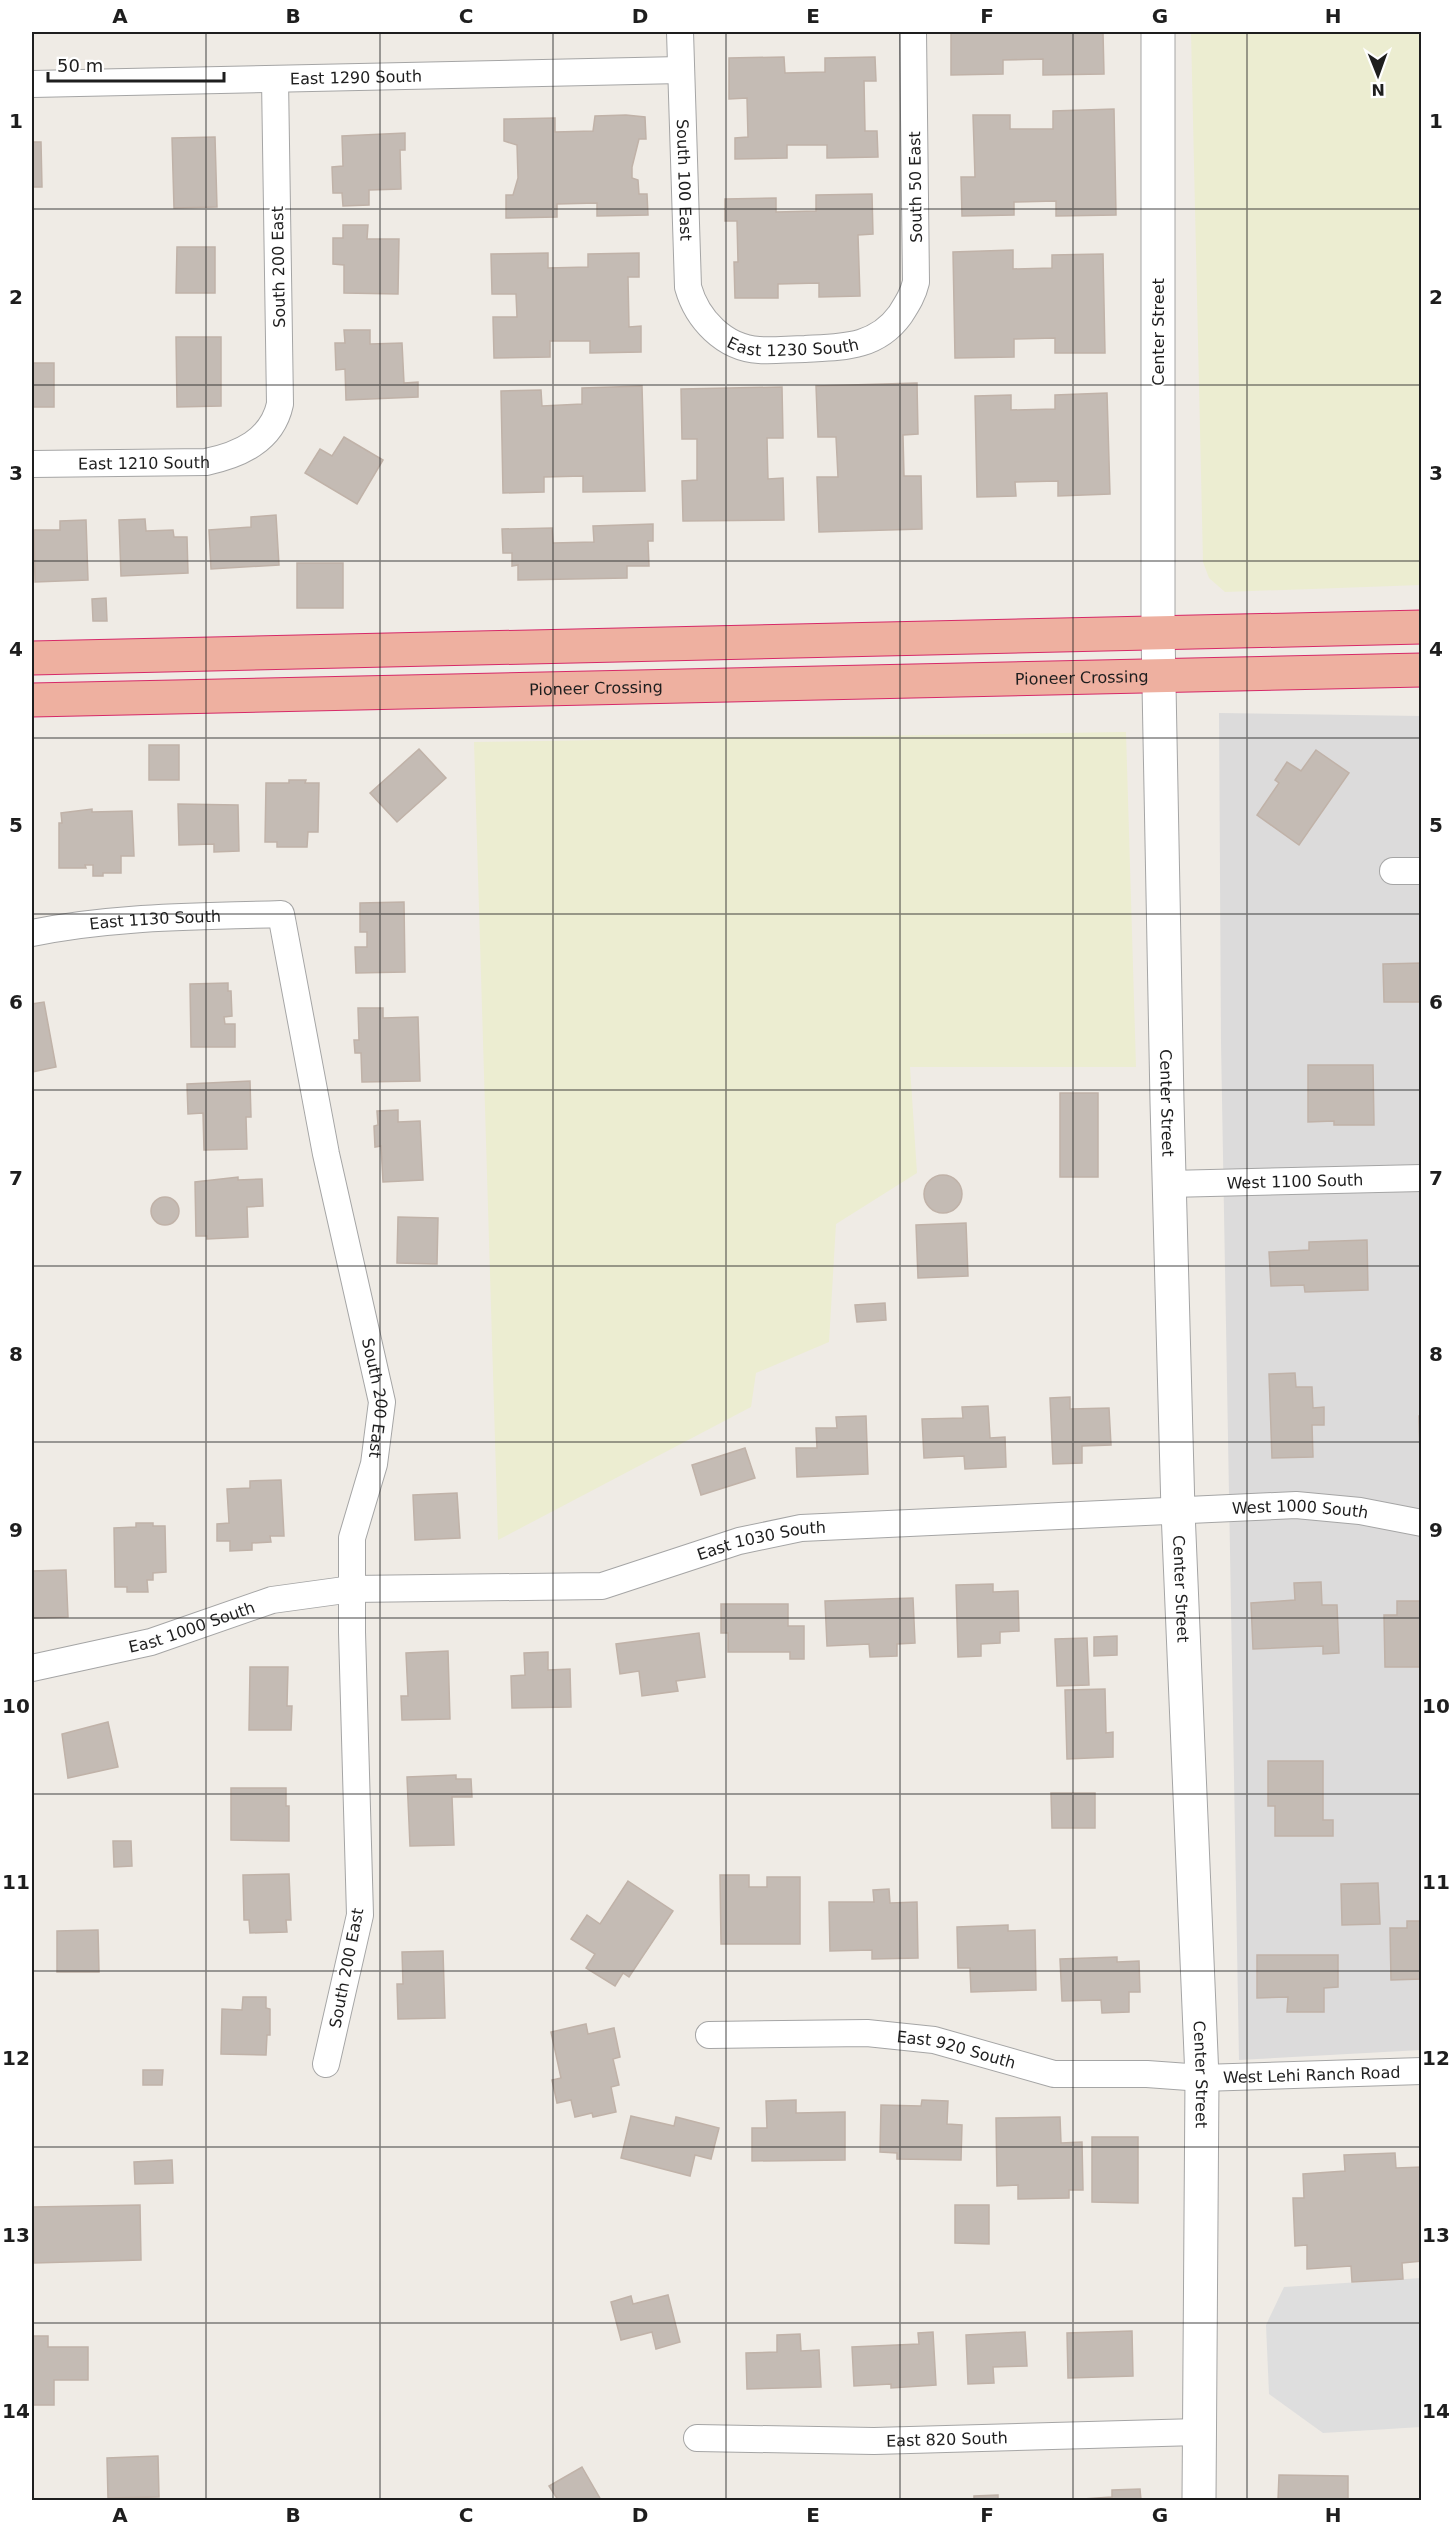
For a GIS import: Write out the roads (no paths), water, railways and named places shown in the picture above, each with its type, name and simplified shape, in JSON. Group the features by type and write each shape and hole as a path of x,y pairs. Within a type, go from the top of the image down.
{"highway":[{"path":"32,658 1422,627"},
{"name":"Pioneer Crossing","path":"32,700 1422,670"}],"street":[{"name":"South 100 East","path":"680,32 686,270 692,302 707,324"},
{"name":"South 50 East","path":"884,333 908,304 916,282 913,32"},
{"name":"Center Street","path":"1158,32 1158,633 1169,1184 1178,1511 1202,2078 1199,2500"},
{"name":"East 1290 South","path":"32,84 681,70"},
{"name":"South 200 East","path":"253,445 271,427 280,404 275,79"},
{"name":"East 1230 South","path":"707,324 721,336 757,350 848,347 864,344 884,333"},
{"name":"East 1210 South","path":"32,464 206,462 231,456 253,445"},
{"path":"1393,871 1422,871"},
{"name":"South 200 East","path":"281,914 326,1154 382,1402 374,1464 352,1538 360,1915 326,2064"},
{"name":"East 1130 South","path":"32,933 66,926 138,918 281,914"},
{"name":"West 1100 South","path":"1169,1184 1422,1178"},
{"name":"West 1000 South","path":"1178,1511 1296,1505 1360,1511 1422,1523"},
{"name":"East 1030 South","path":"352,1589 602,1586 739,1540 801,1528 1178,1511"},
{"name":"East 1000 South","path":"32,1668 151,1642 272,1600 352,1589"},
{"name":"East 920 South","path":"709,2035 867,2033 934,2040 1054,2074 1147,2074 1202,2078"},
{"name":"West Lehi Ranch Road","path":"1202,2078 1422,2071"},
{"name":"East 820 South","path":"697,2438 874,2441 1198,2432"}]}
